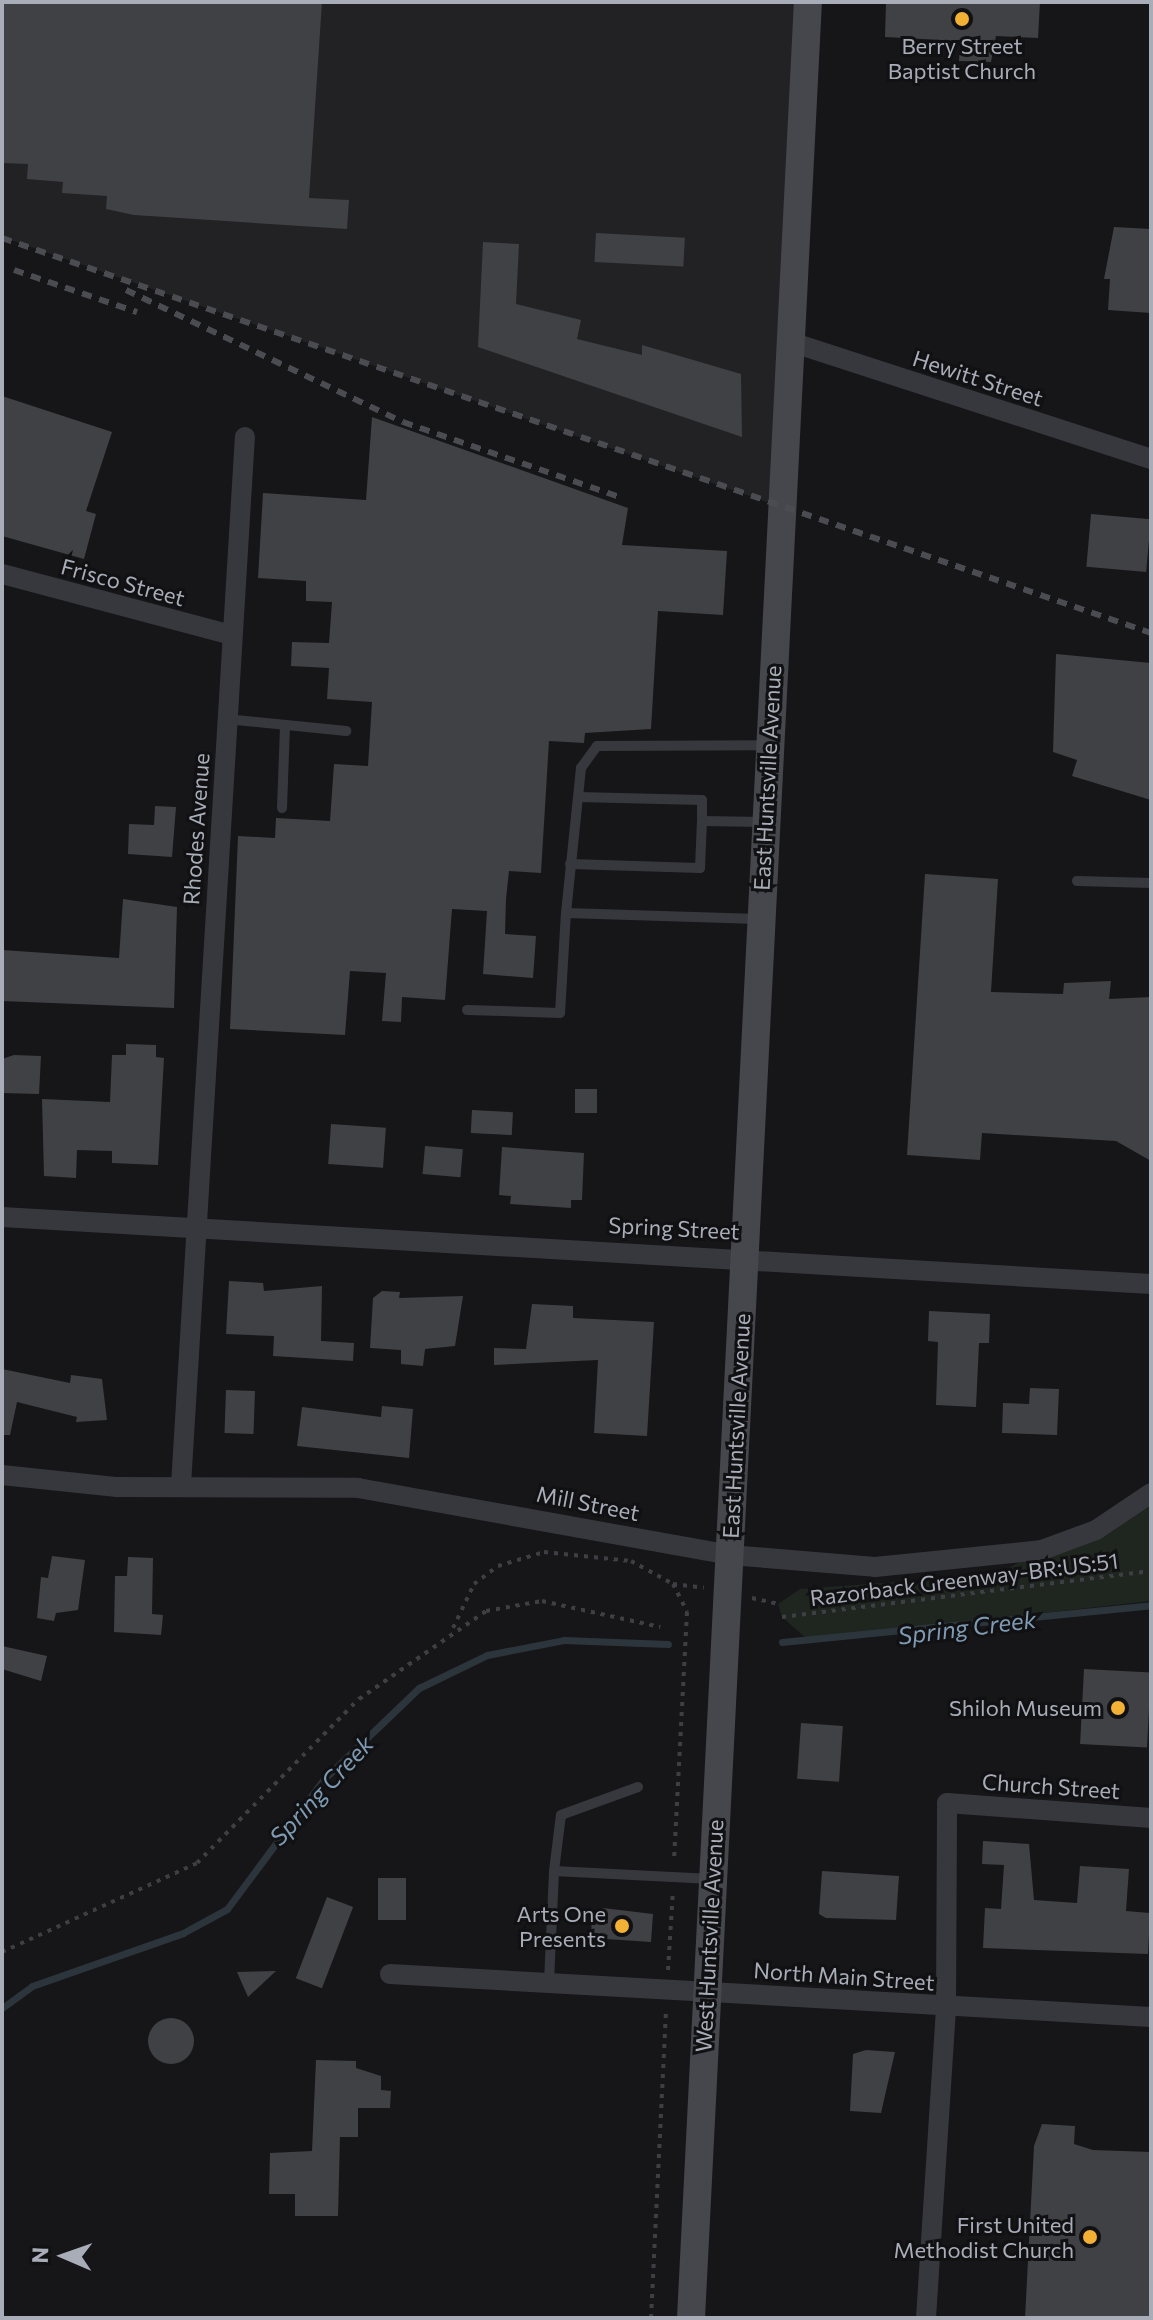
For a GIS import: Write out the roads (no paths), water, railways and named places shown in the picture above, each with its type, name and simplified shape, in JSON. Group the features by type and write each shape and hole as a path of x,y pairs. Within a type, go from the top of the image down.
{"main road":[{"name":"East Huntsville Avenue","path":"730,1555 808,2"},
{"name":"West Huntsville Avenue","path":"691,2318 730,1555"}],"street":[{"name":"Hewitt Street","path":"791,342 1151,459"},
{"name":"Rhodes Avenue","path":"181,1485 194,1224 245,437"},
{"name":"Frisco Street","path":"2,574 232,635"},
{"path":"2,1217 194,1224"},
{"name":"Spring Street","path":"194,1224 744,1256 1151,1284"},
{"name":"Mill Street","path":"2,1475 181,1485 358,1488 730,1555 875,1567 1042,1550 1096,1530 1151,1493"},
{"name":"Church Street","path":"946,2007 947,1803 1151,1818"},
{"name":"North Main Street","path":"390,1974 1151,2017"},
{"path":"926,2318 946,2007"}],"lane":[{"path":"226,719 346,731"},
{"path":"282,808 285,725"},
{"path":"467,1010 560,1013 570,864 581,768 597,746 769,745"},
{"path":"570,864 700,868 702,800 578,797"},
{"path":"702,821 765,822"},
{"path":"1077,881 1151,883"},
{"path":"566,913 760,919"},
{"path":"549,1982 554,1871 561,1815 638,1787"},
{"path":"554,1871 712,1879"}],"waterway":[{"name":"Spring Creek","path":"782,1642 1151,1605"},
{"name":"Spring Creek","path":"2,2008 32,1986 183,1933 227,1909 324,1779 419,1688 487,1655 564,1640 668,1644"}],"railway":[{"path":"2,238 1151,633"},
{"path":"14,270 137,312"},
{"path":"126,290 403,422 623,498"}],"place":[{"name":"Berry Street Baptist Church","path":"962,19"},
{"name":"Shiloh Museum","path":"1118,1708"},
{"name":"Arts One Presents","path":"622,1926"},
{"name":"First United Methodist Church","path":"1090,2237"}]}
